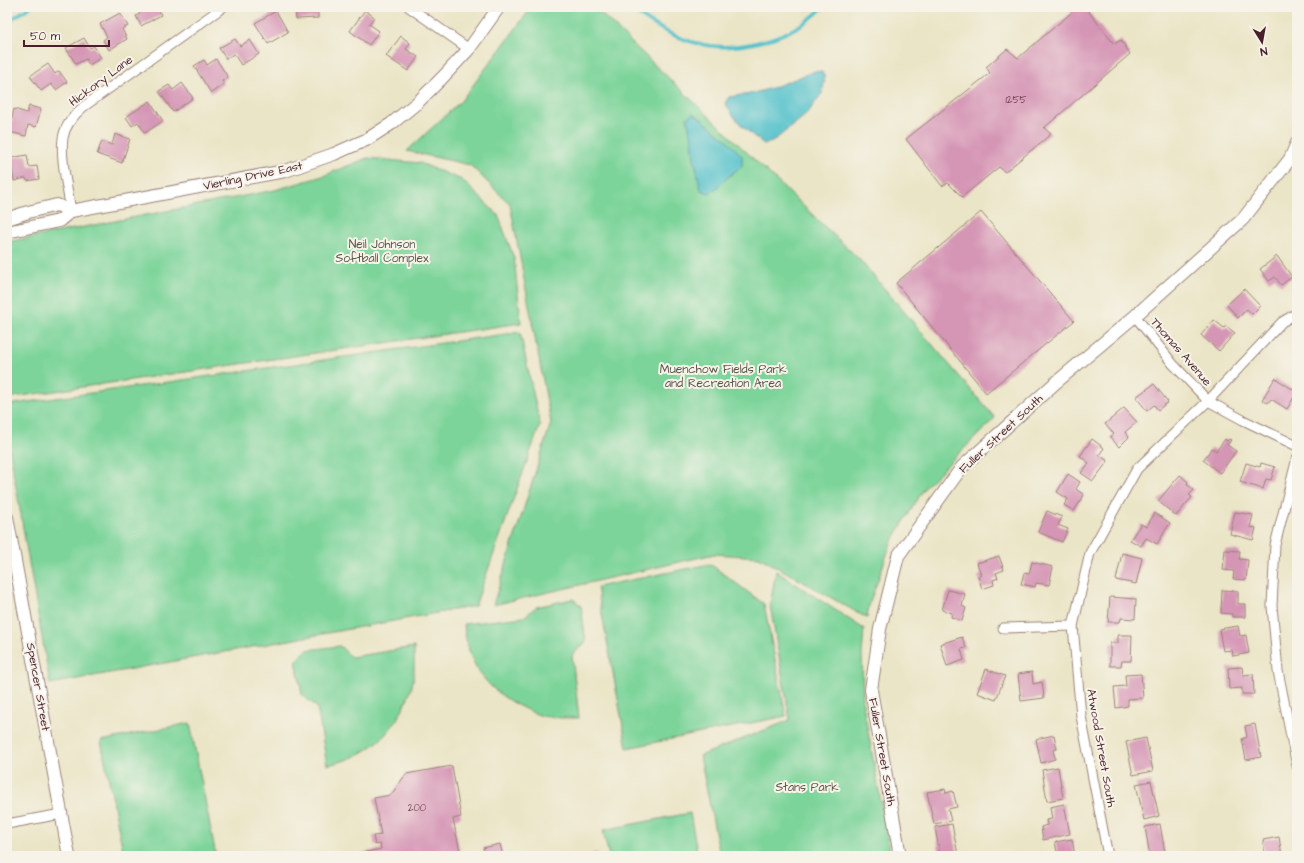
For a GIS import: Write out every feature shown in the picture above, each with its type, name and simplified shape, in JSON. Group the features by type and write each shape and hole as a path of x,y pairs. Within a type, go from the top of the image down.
{"street":[{"name":"Hickory Lane","path":"71,211 62,153 63,136 71,119 83,107 223,7"},
{"path":"409,7 469,49"},
{"name":"Vierling Drive East","path":"7,232 60,221 71,211 285,171 334,154 366,140 391,124 418,102 444,77 469,49 499,7"},
{"name":"Fuller Street South","path":"900,856 871,690 880,628 898,556 962,467 1053,385 1134,316 1243,219 1290,159 1297,143"},
{"name":"Vierling Drive East","path":"7,219 57,205 71,211"},
{"name":"Atwood Street South","path":"1108,856 1081,716 1073,626 1090,553 1137,469 1208,401 1282,322 1297,313"},
{"name":"Thomas Avenue","path":"1134,316 1173,364 1208,401 1297,446"},
{"path":"1297,458 1275,545 1272,606 1278,671 1297,766"},
{"name":"Spencer Street","path":"7,517 69,856"},
{"path":"1003,628 1073,626"},
{"path":"7,824 61,814"}],"green space":[{"name":"Muenchow Fields Park and Recreation Area","path":"532,7 594,7 859,259 995,418 925,487 891,543 869,605 867,618 759,557 714,554 493,605 551,423 510,204 470,165 407,151 461,101"},
{"name":"Neil Johnson Softball Complex","path":"367,158 420,163 462,180 498,215 514,258 521,323 7,398 7,242 275,190 323,176"},
{"path":"520,332 540,425 475,606 50,684 7,435 7,405"},
{"path":"710,564 764,604 786,716 627,748 597,587"},
{"name":"Stans Park","path":"776,571 864,629 862,655 863,704 891,856 720,856 700,756 790,720 770,605"},
{"path":"573,599 581,606 586,642 572,655 579,718 556,718 542,716 505,698 495,690 479,672 473,662 469,650 464,624 524,617 536,607"},
{"path":"340,646 351,657 414,647 414,676 411,689 398,718 383,737 363,752 340,762 327,765 317,707 302,695 296,660 307,650"},
{"path":"190,723 216,856 124,856 101,741"},
{"path":"690,813 698,856 609,856 603,830"}],"water":[{"path":"815,71 822,72 825,78 822,93 807,114 772,142 764,144 752,135 737,120 725,103 729,97 750,94 772,88"},
{"path":"692,114 695,114 728,141 742,156 742,167 709,193 701,190 694,158 692,139 687,118"}],"building":[{"path":"136,7 157,7 161,15 141,26 136,16 140,14"},
{"path":"295,7 318,7 318,18 296,19"},
{"path":"1078,7 1085,7 1114,44 1121,40 1130,54 1044,128 1051,134 1005,172 999,167 962,197 948,183 942,186 906,139 990,73 986,67 1007,49 1018,58"},
{"path":"365,10 374,17 369,24 379,31 369,45 350,31"},
{"path":"276,11 288,32 268,44 255,23"},
{"path":"120,13 128,26 122,29 127,39 109,50 103,40 107,37 100,24"},
{"path":"401,36 410,43 406,49 418,57 408,71 386,56"},
{"path":"84,38 90,48 94,46 101,58 89,65 86,59 76,64 66,48"},
{"path":"235,39 240,46 250,40 259,54 241,65 234,54 226,59 219,48"},
{"path":"216,59 228,77 222,81 224,84 211,93 194,66 204,60 207,65"},
{"path":"48,64 55,74 59,71 67,82 56,90 51,84 41,91 30,76"},
{"path":"182,83 193,98 173,112 159,91 169,85 173,90"},
{"path":"150,101 163,121 145,133 138,122 132,126 126,117"},
{"path":"29,106 41,109 36,127 28,125 26,136 9,132 14,109 27,113"},
{"path":"115,134 130,139 122,163 97,154 102,141 112,145"},
{"path":"27,155 29,167 37,166 39,179 27,181 26,178 14,181 10,158"},
{"path":"981,212 1074,321 986,393 896,283"},
{"path":"1277,256 1292,277 1281,285 1275,277 1269,281 1260,269"},
{"path":"1244,289 1260,306 1252,314 1247,309 1238,318 1227,305"},
{"path":"1214,320 1224,328 1226,326 1235,333 1219,351 1201,335"},
{"path":"1275,378 1297,392 1287,409 1271,399 1268,403 1262,400"},
{"path":"1154,384 1168,402 1158,410 1154,405 1147,411 1136,397"},
{"path":"1124,408 1137,422 1125,432 1129,437 1119,447 1110,437 1114,434 1105,424"},
{"path":"1092,439 1104,448 1099,455 1108,461 1093,481 1081,473 1089,463 1080,456"},
{"path":"1225,439 1227,441 1229,439 1231,440 1227,445 1236,451 1220,473 1203,460 1212,448 1216,451"},
{"path":"1246,463 1260,467 1261,463 1275,467 1271,480 1266,479 1263,489 1240,482"},
{"path":"1068,474 1080,482 1076,489 1084,495 1074,511 1064,505 1068,499 1057,492"},
{"path":"1180,475 1194,490 1189,495 1192,497 1176,516 1158,501"},
{"path":"1047,511 1062,517 1058,525 1068,529 1062,542 1038,532"},
{"path":"1235,512 1253,515 1250,527 1256,528 1253,540 1230,534"},
{"path":"1155,513 1170,523 1157,544 1146,538 1141,546 1130,540 1141,524 1146,527"},
{"path":"1225,550 1240,551 1239,559 1248,560 1246,580 1233,579 1234,571 1223,570"},
{"path":"1122,553 1142,558 1136,584 1116,580"},
{"path":"999,556 1004,570 996,573 998,578 993,580 994,585 982,589 978,576 981,575 977,563"},
{"path":"1032,562 1053,567 1049,585 1036,583 1035,587 1021,584 1024,573 1029,574"},
{"path":"948,590 965,594 962,606 966,608 962,621 951,617 952,613 942,610"},
{"path":"1222,590 1238,591 1238,604 1245,604 1245,617 1232,617 1232,614 1221,613"},
{"path":"1110,597 1136,599 1135,619 1121,618 1120,622 1108,622"},
{"path":"1238,626 1240,636 1246,635 1249,653 1233,656 1232,650 1223,651 1219,629"},
{"path":"1118,635 1132,635 1131,661 1122,661 1121,666 1110,666 1110,643 1118,643"},
{"path":"962,637 966,648 961,649 964,660 947,666 940,644"},
{"path":"1242,667 1243,675 1253,674 1254,694 1242,694 1242,688 1229,689 1228,668"},
{"path":"986,669 1005,676 996,700 977,693"},
{"path":"1032,672 1033,684 1042,682 1044,698 1021,701 1018,674"},
{"path":"1141,674 1143,698 1128,699 1128,706 1116,708 1114,687 1126,686 1125,675"},
{"path":"1255,724 1261,757 1246,760 1242,739 1247,737 1245,726"},
{"path":"1054,735 1057,749 1053,750 1055,759 1041,763 1036,739"},
{"path":"1146,738 1153,771 1133,775 1126,742"},
{"path":"452,766 461,817 453,819 461,856 347,856 381,849 380,844 375,845 373,836 381,835 374,798 391,795 406,774"},
{"path":"1058,767 1063,798 1047,801 1042,770"},
{"path":"1151,781 1159,816 1144,820 1136,784"},
{"path":"945,789 946,793 953,791 957,807 948,809 951,821 934,824 927,792"},
{"path":"1064,804 1070,834 1043,840 1041,827 1047,825 1046,820 1052,819 1050,807"},
{"path":"952,824 958,855 940,856 935,827"},
{"path":"1160,824 1165,853 1150,856 1145,827"},
{"path":"1279,837 1282,856 1265,856 1263,840"},
{"path":"1072,839 1075,856 1058,856 1055,842"},
{"path":"500,844 503,856 485,856 483,848"},
{"path":"598,853 598,856 586,856 586,855"}],"waterway":[{"path":"7,22 30,7"},
{"path":"628,7 669,33 696,43 712,46 747,45 764,41 797,27 811,18 823,7"}]}
